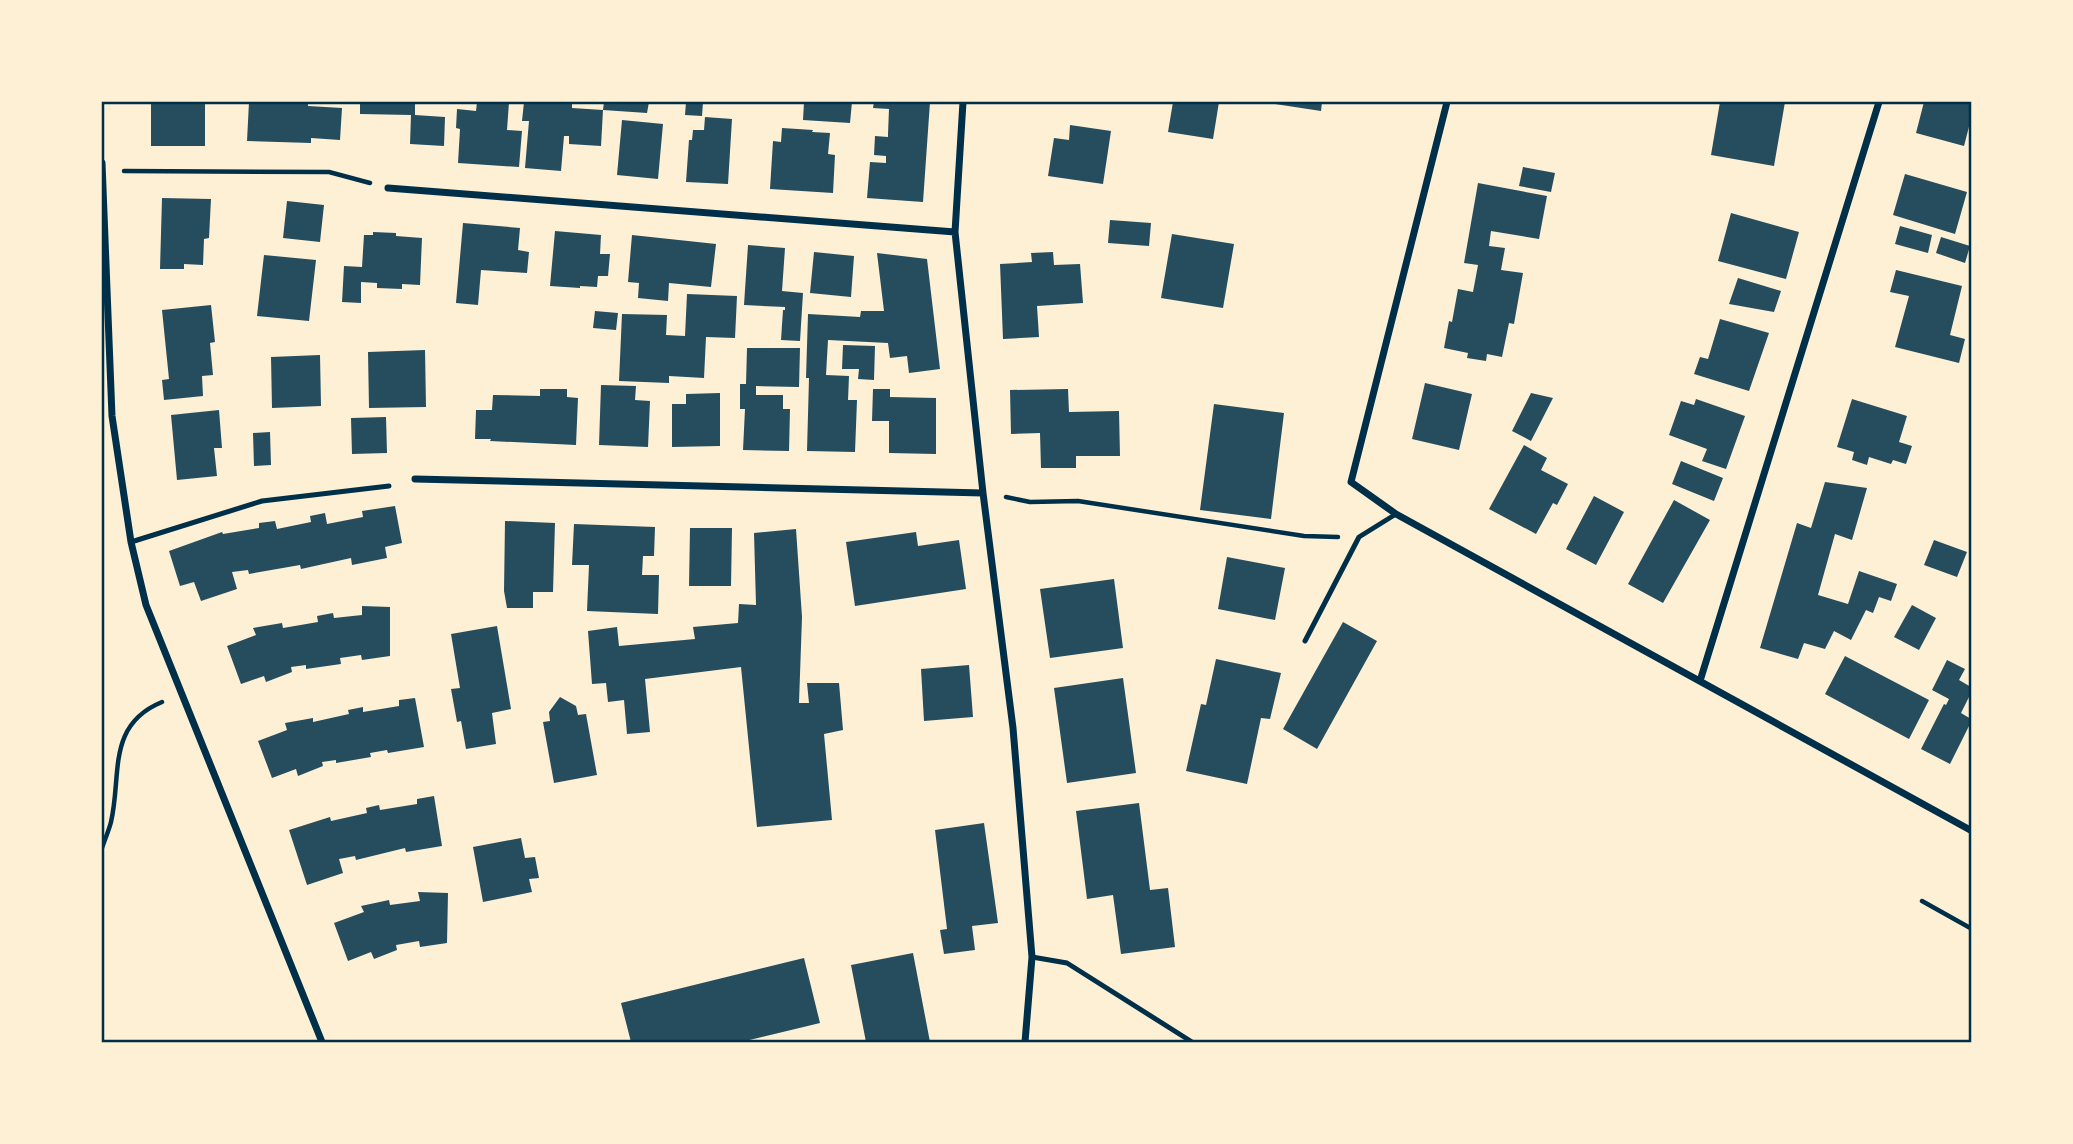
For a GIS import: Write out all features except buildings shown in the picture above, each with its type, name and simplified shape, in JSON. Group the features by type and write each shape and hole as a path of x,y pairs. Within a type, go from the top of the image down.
{"street":[{"path":"963,102 955,232 983,493 1013,729 1032,957 1025,1042"},
{"path":"1447,102 1351,482 1396,514 1972,831"},
{"path":"1700,681 1879,102"},
{"path":"102,163 113,416 131,542 146,605 322,1042"},
{"path":"388,188 955,232"},
{"path":"415,479 983,493"}],"lane":[{"path":"131,542 262,501 388,486"},
{"path":"1305,641 1359,537 1396,514"},
{"path":"1032,957 1067,963 1192,1042"}],"path":[{"path":"102,171 328,172 388,188"},
{"path":"983,493 1030,502 1079,501 1304,536 1359,537"},
{"path":"102,848 111,822 120,749 131,722 156,705 183,694"},
{"path":"1922,901 1972,929"}]}
